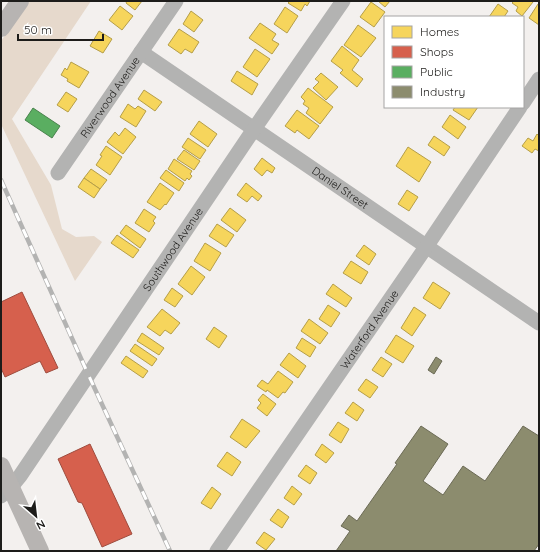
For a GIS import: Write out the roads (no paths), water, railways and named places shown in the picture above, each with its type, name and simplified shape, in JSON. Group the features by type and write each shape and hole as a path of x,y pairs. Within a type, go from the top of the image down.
{"main road":[{"path":"1,28 20,1"},
{"path":"1,466 6,492 40,551"}],"street":[{"name":"Riverwood Avenue","path":"58,173 176,1"},
{"name":"Southwood Avenue","path":"6,492 343,1"},
{"name":"Daniel Street","path":"141,52 539,323"},
{"path":"524,102 539,79"},
{"name":"Waterford Avenue","path":"217,551 426,247 519,108"}],"railway":[{"path":"1,180 88,374 170,551"}]}
